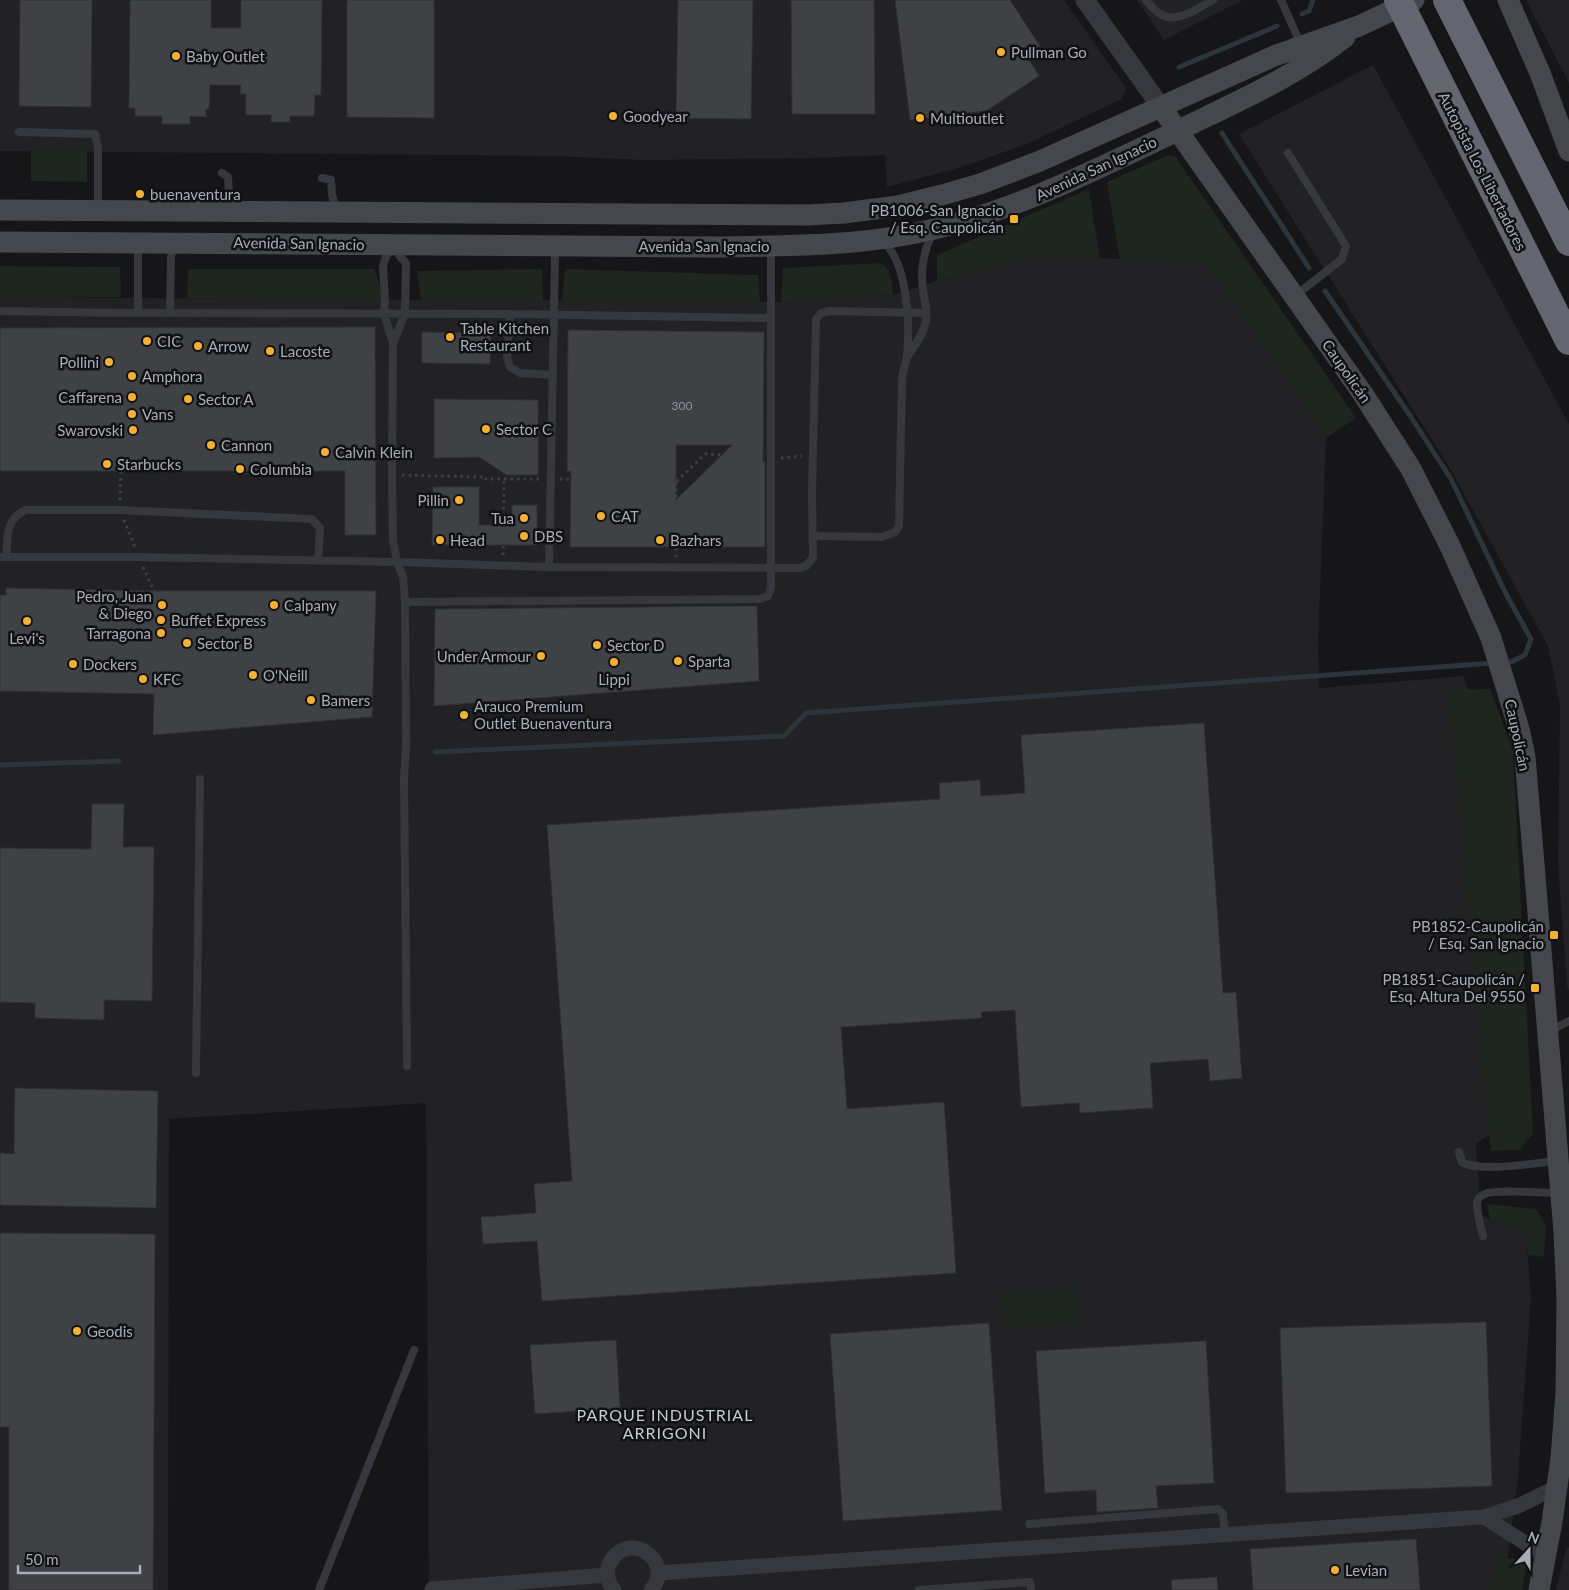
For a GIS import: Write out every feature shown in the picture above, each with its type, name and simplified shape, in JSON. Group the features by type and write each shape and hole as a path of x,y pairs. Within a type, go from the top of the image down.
{"highway":[{"name":"Autopista Los Libertadores","path":"1398,0 1412,12 1569,341"},
{"path":"1449,2 1569,242"}],"main road":[{"path":"1508,0 1540,73 1569,151"},
{"name":"Avenida San Ignacio","path":"0,210 807,215 844,213 898,206 942,196 980,184 1040,161 1301,45 1358,26 1412,12"},
{"name":"Avenida San Ignacio","path":"0,242 708,247 841,244 879,240 935,229 1000,210 1066,184 1292,73 1358,26"},
{"name":"Caupolicán","path":"1161,107 1368,401 1411,469 1450,546 1491,638 1518,723 1525,757 1560,1193 1566,1231 1567,1357 1563,1428 1558,1487 1539,1590"},
{"path":"1097,136 1107,140 1110,144 1113,154 1112,162"},
{"path":"32,242 27,226 34,210"},
{"path":"611,213 619,221 621,232 619,238 611,246"},
{"path":"708,214 704,222 703,232 708,247"}],"street":[{"name":"Caupolicán","path":"1085,0 1161,107"},
{"path":"658,1573 1484,1517 1518,1506 1558,1487"},
{"path":"1484,1517 1546,1556"},
{"path":"614,1590 607,1575 612,1558 621,1550 632,1547 643,1550 652,1556 658,1566 658,1578 651,1590"},
{"path":"432,1589 607,1575"}],"lane":[{"path":"1146,0 1152,9 1160,15 1171,18 1185,16 1213,0"},
{"path":"1281,0 1301,45"},
{"path":"19,132 95,134 98,147 98,211"},
{"path":"1288,153 1346,246 1342,259 1295,296"},
{"path":"222,173 228,177 230,211"},
{"path":"322,178 331,180 332,195 337,212"},
{"path":"907,358 922,333 926,313 922,259 935,229"},
{"path":"813,536 882,537 895,532 900,526 902,378 907,358 908,313 894,254 888,246 879,240"},
{"path":"136,242 138,255 138,313"},
{"path":"170,312 171,258 174,242"},
{"path":"394,343 405,314 406,263 400,257 395,244"},
{"path":"395,244 386,256 383,266 384,314 394,343 393,540 397,562 403,578 406,602 406,746 404,778 407,1066"},
{"path":"549,567 556,245"},
{"path":"406,602 760,599 768,596 770,592 771,567 771,246"},
{"path":"0,311 510,314 770,318"},
{"path":"318,561 320,528 312,519 120,510 26,510 16,514 9,526 3,557 138,557 549,567 799,568 806,566 813,558 816,319 821,313 829,311 926,313"},
{"path":"510,314 507,357 510,367 520,373 553,375"},
{"path":"196,1073 200,779"},
{"path":"1548,1032 1569,1020"},
{"path":"1459,1152 1462,1162 1471,1166 1506,1166 1558,1160"},
{"path":"1483,1236 1477,1202 1484,1194 1497,1192 1560,1193"},
{"path":"319,1590 414,1350"},
{"path":"1029,1524 1218,1509 1224,1514 1225,1535"},
{"path":"918,1590 1030,1582 1031,1590"}],"path":[{"path":"392,475 676,482 705,454 771,458 813,456"},
{"path":"120,510 121,471"},
{"path":"503,566 504,479"},
{"path":"676,482 676,514"}],"shaded area":[{"path":"0,0 1064,0 1126,88 1122,99 1029,143 962,167 887,187 885,155 816,158 645,160 553,156 0,151"},
{"path":"1137,0 1243,0 1164,40"},
{"path":"1526,0 1569,0 1569,83"},
{"path":"1373,65 1569,424 1569,991 1567,986 1558,863 1560,705 1548,646 1451,470 1239,134"},
{"path":"31,149 87,149 87,182 31,181"},
{"path":"1169,155 1175,156 1356,418 1326,438 1206,263 1120,260 1107,182"},
{"path":"1089,189 1100,259 1033,256 937,281 937,255"},
{"path":"1033,256 1206,262 1326,438 1318,643 1319,688 1464,676 1485,747 1517,1116 1476,1144 1481,1215 1526,1235 1531,1297 1518,1476 1507,1563 1500,1590 429,1590 426,1103 169,1119 168,1590 0,1590 0,297 781,302 893,295 937,281"},
{"path":"881,263 887,269 892,281 893,295 781,302 783,268"},
{"path":"0,266 120,267 121,297 0,297"},
{"path":"188,269 374,269 385,300 187,298"},
{"path":"542,269 543,301 421,300 417,271"},
{"path":"565,269 758,275 760,302 562,302"},
{"path":"1490,689 1513,751 1533,1134 1519,1150 1491,1151 1449,690"},
{"path":"1487,1204 1536,1209 1546,1225 1544,1257 1528,1255 1526,1235 1490,1219"},
{"path":"1076,1289 1078,1324 1004,1328 1002,1294"},
{"path":"1569,1547 1569,1590 1556,1590 1566,1549"},
{"path":"1495,1556 1527,1561 1522,1590 1489,1590"}],"building":[{"path":"20,0 92,0 91,107 19,106"},
{"path":"130,0 211,0 211,28 241,28 241,0 322,0 321,95 315,95 314,116 290,116 290,122 271,122 271,115 246,115 246,94 240,94 241,85 210,85 209,109 206,109 206,117 190,116 190,124 162,124 162,116 135,116 135,108 129,108"},
{"path":"347,0 434,0 434,118 347,117"},
{"path":"678,0 753,0 751,119 676,118"},
{"path":"791,0 874,0 875,114 792,114"},
{"path":"895,0 1010,0 1040,46 1026,55 1039,76 986,111 910,120"},
{"name":"Sector A","path":"375,327 376,535 345,535 345,471 0,471 0,328"},
{"path":"568,330 764,332 763,462 765,462 765,547 570,547 571,471 567,471","holes":["676,445 732,445 676,500"]},
{"path":"422,332 491,333 490,364 422,363"},
{"name":"Sector C","path":"434,399 538,400 538,475 507,475 479,457 434,458"},
{"path":"433,487 479,487 479,525 512,525 512,505 537,505 537,545 432,545"},
{"name":"Sector B","path":"6,588 154,591 376,591 372,717 153,735 154,694 0,691 0,595 6,595"},
{"name":"Sector D","path":"757,606 759,681 434,706 435,609"},
{"path":"1204,723 1223,993 1236,992 1242,1078 1210,1081 1208,1059 1150,1063 1153,1108 1080,1113 1079,1103 1021,1107 1015,1010 981,1012 982,1018 841,1027 847,1109 944,1102 956,1273 542,1301 537,1241 483,1244 481,1217 536,1213 534,1184 572,1181 547,825 940,799 939,783 980,780 981,796 1025,793 1021,735"},
{"path":"92,804 124,804 123,847 154,847 152,1001 104,1000 104,1020 35,1018 35,1003 0,1002 0,848 91,849"},
{"path":"15,1088 158,1091 156,1208 0,1205 0,1153 14,1154"},
{"name":"Geodis","path":"0,1233 155,1234 153,1590 9,1590 9,1427 0,1427"},
{"path":"1486,1322 1492,1486 1286,1493 1280,1328"},
{"path":"989,1323 1002,1510 843,1521 830,1334"},
{"path":"616,1340 620,1408 535,1414 530,1345"},
{"path":"1206,1341 1214,1483 1156,1486 1158,1508 1097,1512 1096,1490 1045,1493 1036,1351"},
{"name":"Levian","path":"1416,1539 1420,1590 1253,1590 1250,1549"},
{"path":"1217,1577 1218,1590 1172,1590 1171,1580"}],"waterway":[{"path":"1302,14 1309,11 1313,0"},
{"path":"1179,67 1277,26"},
{"path":"1222,133 1309,268"},
{"path":"1325,291 1451,479 1505,592 1531,639 1525,655 1511,662 1504,662"},
{"path":"435,752 784,736 806,713 1493,663"},
{"path":"0,765 119,761"}],"place":[{"name":"Pullman Go","path":"1001,52"},
{"name":"Baby Outlet","path":"176,56"},
{"name":"Goodyear","path":"613,116"},
{"name":"Multioutlet","path":"920,118"},
{"name":"buenaventura","path":"140,194"},
{"name":"PB1006-San Ignacio / Esq. Caupolicán","path":"1014,219"},
{"name":"Table Kitchen Restaurant","path":"450,337"},
{"name":"CIC","path":"147,341"},
{"name":"Arrow","path":"198,346"},
{"name":"Lacoste","path":"270,351"},
{"name":"Pollini","path":"109,362"},
{"name":"Amphora","path":"132,376"},
{"name":"Caffarena","path":"132,397"},
{"name":"Sector A","path":"188,399"},
{"name":"Vans","path":"132,414"},
{"name":"Sector C","path":"486,429"},
{"name":"Swarovski","path":"133,430"},
{"name":"Cannon","path":"211,445"},
{"name":"Calvin Klein","path":"325,452"},
{"name":"Starbucks","path":"107,464"},
{"name":"Columbia","path":"240,469"},
{"name":"Pillin","path":"459,500"},
{"name":"CAT","path":"601,516"},
{"name":"Tua","path":"524,518"},
{"name":"DBS","path":"524,536"},
{"name":"Head","path":"440,540"},
{"name":"Bazhars","path":"660,540"},
{"name":"Pedro, Juan & Diego","path":"162,605"},
{"name":"Calpany","path":"274,605"},
{"name":"Buffet Express","path":"161,620"},
{"name":"Levi's","path":"27,621"},
{"name":"Tarragona","path":"161,633"},
{"name":"Sector B","path":"187,643"},
{"name":"Sector D","path":"597,645"},
{"name":"Under Armour","path":"541,656"},
{"name":"Sparta","path":"678,661"},
{"name":"Lippi","path":"614,662"},
{"name":"Dockers","path":"73,664"},
{"name":"O'Neill","path":"253,675"},
{"name":"KFC","path":"143,679"},
{"name":"Bamers","path":"311,700"},
{"name":"Arauco Premium Outlet Buenaventura","path":"464,715"},
{"name":"PB1852-Caupolicán / Esq. San Ignacio","path":"1554,935"},
{"name":"PB1851-Caupolicán / Esq. Altura Del 9550","path":"1535,988"},
{"name":"Geodis","path":"77,1331"},
{"name":"Levian","path":"1335,1570"}],"district":[{"name":"PARQUE INDUSTRIAL ARRIGONI","path":"665,1423"}]}
